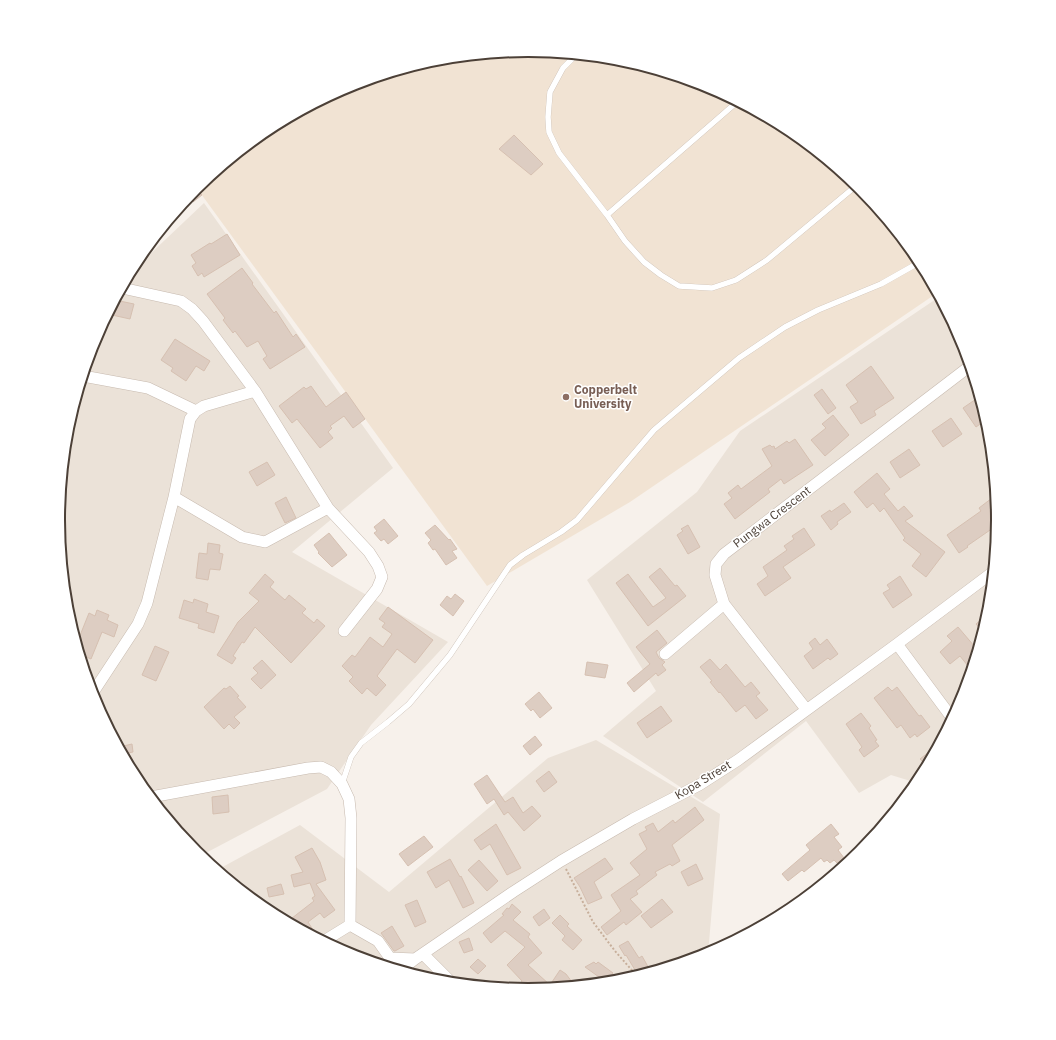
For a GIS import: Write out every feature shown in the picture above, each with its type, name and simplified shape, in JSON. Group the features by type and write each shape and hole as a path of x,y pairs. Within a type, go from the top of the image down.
{"street":[{"path":"126,289 181,301 192,308 255,391 328,508 369,552 378,566 382,577 376,589 344,631"},
{"name":"Pungwa Crescent","path":"806,709 724,604 715,575 716,564 724,554 965,369"},
{"path":"88,377 148,388 196,411"},
{"path":"96,687 138,624 147,603 174,497 190,418 196,411 204,406 255,391"},
{"path":"174,497 242,537 265,542 328,508"},
{"name":"Kopa Street","path":"406,966 513,892 561,861 633,819 699,785 738,760 987,576"},
{"path":"665,654 724,604"},
{"path":"897,644 948,713"},
{"path":"157,797 321,767 331,772 342,784 349,799 351,818 350,925"},
{"path":"329,938 350,925"},
{"path":"350,925 378,941 390,958 419,956 442,975"}],"lane":[{"path":"572,59 563,68 550,92 548,116 549,132 559,153 607,214 625,241 644,262 679,286 712,288 736,280 767,260 851,190"},
{"path":"607,214 733,105"},
{"path":"342,784 351,757 361,743 409,704 450,655 510,565 577,520 654,430 739,358 785,327 818,310 881,284 914,265"}],"path":[{"path":"561,861 593,922 632,971"}],"shaded area":[{"name":"Copperbelt University","path":"528,57 558,58 618,66 648,73 705,92 760,119 810,153 855,193 895,238 913,263 933,296 630,502 487,586 201,193 246,153 271,135 323,105 351,92 408,73 468,61"},
{"path":"204,203 393,468 292,552 448,642 371,725 327,789 207,852 180,825 161,802 143,777 113,725 100,697 81,640 69,580 66,550 66,490 69,460 81,400 100,343 113,315 127,288 148,256"},
{"path":"935,300 956,343 975,400 982,430 990,490 990,550 982,610 966,669 956,697 943,725 929,752 910,781 891,775 859,793 806,721 703,802 603,736 656,691 587,580 697,492 740,431"},
{"path":"596,740 720,814 709,946 648,967 588,979 528,983 468,979 408,967 351,948 296,921 246,887 222,867 300,825 389,892 548,758"}],"building":[{"path":"514,135 543,164 531,175 499,149"},
{"path":"201,193 202,195 193,202"},
{"path":"227,234 240,255 204,277 202,273 198,276 192,266 196,263 191,255"},
{"path":"242,268 274,313 276,311 293,337 296,334 305,347 270,369 263,359 267,356 258,341 247,347 235,331 233,333 223,320 225,318 207,294"},
{"path":"120,301 134,304 130,319 113,315"},
{"path":"175,339 210,361 204,371 196,366 186,381 171,371 173,368 161,360"},
{"path":"871,366 894,398 874,411 876,415 861,424 850,407 858,402 846,385"},
{"path":"311,386 326,407 346,392 365,419 353,428 344,416 330,426 332,428 328,432 333,438 320,448 297,419 292,423 279,406 304,387 306,389"},
{"path":"822,389 836,408 828,414 814,395"},
{"path":"975,400 981,424 976,427 963,408"},
{"path":"833,415 849,435 825,456 811,440 826,428 822,424"},
{"path":"951,418 962,434 943,447 932,431"},
{"path":"795,439 813,465 784,484 781,479 768,489 770,492 735,519 724,504 732,498 728,493 738,485 741,489 772,466 762,449 770,445 772,447 774,446 775,449 787,441 789,443"},
{"path":"909,449 920,465 900,478 890,462"},
{"path":"267,462 275,475 257,486 249,472"},
{"path":"877,473 890,489 884,494 898,511 904,506 913,516 905,521 945,552 926,577 912,566 921,554 903,540 905,538 884,508 880,512 873,503 867,508 854,492"},
{"path":"286,497 296,518 285,523 275,503"},
{"path":"990,499 991,530 959,553 947,535 981,511 979,508"},
{"path":"844,503 851,512 837,522 838,524 831,530 821,516 830,510 831,512"},
{"path":"384,519 398,536 388,544 384,539 381,541 374,533 377,531 374,527"},
{"path":"435,525 449,540 450,539 457,549 452,551 457,558 446,565 435,549 433,550 428,543 431,540 425,533"},
{"path":"688,525 700,547 688,554 677,535 683,531 681,529"},
{"path":"804,528 815,545 783,567 791,578 765,596 757,584 768,576 763,567 787,550 784,546 794,539 792,536"},
{"path":"329,533 347,555 332,567 318,553 319,552 314,545"},
{"path":"208,543 220,545 219,553 223,554 220,570 210,569 208,580 196,578 199,553 207,554"},
{"path":"660,568 675,586 677,585 686,596 648,626 616,583 628,574 653,607 666,598 649,577"},
{"path":"265,574 274,582 270,587 285,600 289,595 306,609 302,613 314,623 317,619 325,626 291,663 255,627 244,643 242,642 233,656 236,658 232,664 217,655 238,622 259,601 249,593"},
{"path":"900,576 912,595 893,608 883,593 890,589 887,585"},
{"path":"455,594 464,601 453,616 440,605 447,596 451,599"},
{"path":"194,599 208,604 206,612 219,616 214,633 198,628 199,624 179,618 184,600 193,603"},
{"path":"388,607 433,640 415,663 397,649 377,676 386,685 376,696 367,688 362,694 349,681 353,677 342,666 352,655 355,657 370,637 383,647 392,634 382,627 385,623 379,619"},
{"path":"97,610 109,615 107,620 118,625 114,637 102,632 91,659 86,657 80,636 89,613 95,616"},
{"path":"958,627 973,645 970,651 971,653 967,665 960,656 950,664 940,652 952,641 947,636"},
{"path":"657,630 667,643 656,652 659,658 665,662 662,665 666,670 658,676 656,673 634,692 627,683 650,664 636,647"},
{"path":"815,638 820,645 827,639 838,654 830,660 828,658 813,669 804,656 813,649 809,643"},
{"path":"155,646 169,652 156,681 142,675"},
{"path":"710,659 720,670 726,664 745,687 751,682 760,693 756,696 768,710 756,719 745,705 736,712 710,682 712,681 700,667"},
{"path":"262,660 276,675 261,689 251,679 258,673 253,668"},
{"path":"587,662 608,665 605,678 585,675"},
{"path":"230,686 246,707 234,717 240,723 234,729 229,724 224,729 204,707 224,688 226,689"},
{"path":"888,687 892,691 897,687 919,716 921,715 930,727 917,737 915,734 910,738 901,725 897,728 874,698"},
{"path":"539,692 552,708 540,718 533,709 531,711 525,704"},
{"path":"661,706 672,721 647,738 637,723"},
{"path":"861,713 871,726 869,728 879,746 864,757 859,750 862,747 846,724"},
{"path":"535,736 542,745 530,755 523,746"},
{"path":"132,744 133,752 128,753 124,746"},
{"path":"929,752 923,762 920,759"},
{"path":"549,771 557,782 544,792 536,781"},
{"path":"487,775 505,802 513,797 523,813 532,806 541,816 524,831 508,812 504,815 494,799 487,804 474,784"},
{"path":"228,795 229,812 213,814 212,797"},
{"path":"695,807 704,820 672,845 680,861 672,866 670,864 655,872 657,875 636,891 638,894 630,899 642,912 626,925 624,922 607,935 601,927 621,911 611,895 640,875 630,863 647,849 639,834 647,830 645,827 653,823 658,832 673,820 675,823"},
{"path":"496,824 521,868 507,875 490,844 481,850 474,840"},
{"path":"831,824 839,834 834,837 842,847 838,850 844,858 837,863 834,860 830,863 827,860 824,862 821,858 804,872 802,870 788,881 782,874 810,850 806,845"},
{"path":"424,836 433,847 408,866 399,854"},
{"path":"312,848 320,862 326,880 316,884 335,910 324,918 320,913 308,922 313,930 292,918 314,901 312,898 315,896 310,883 294,887 291,875 303,872 295,857"},
{"path":"605,858 613,869 594,882 602,898 588,904 574,878"},
{"path":"450,859 460,877 461,876 474,903 463,908 449,880 436,888 427,872"},
{"path":"479,860 498,881 487,891 468,870"},
{"path":"696,864 703,879 688,886 681,872"},
{"path":"281,884 284,894 269,897 267,888"},
{"path":"662,899 673,912 651,928 641,916"},
{"path":"417,900 426,922 415,927 405,905"},
{"path":"512,904 521,912 513,920 530,934 528,937 542,953 528,965 547,982 521,983 522,981 507,965 525,947 505,931 491,943 483,933 504,915 502,914 507,908 509,909"},
{"path":"544,909 550,918 539,926 533,917"},
{"path":"560,915 569,924 567,926 582,940 573,950 562,940 565,936 552,923"},
{"path":"392,926 404,946 395,951 381,933"},
{"path":"469,938 473,950 464,953 459,942"},
{"path":"628,941 639,958 642,956 648,967 635,970 619,946"},
{"path":"478,959 486,966 478,974 470,967"},
{"path":"594,962 596,964 598,962 613,973 612,975 599,977 585,967"},
{"path":"560,970 566,974 571,981 552,982"}],"place":[{"name":"Copperbelt University","path":"566,397"}]}
